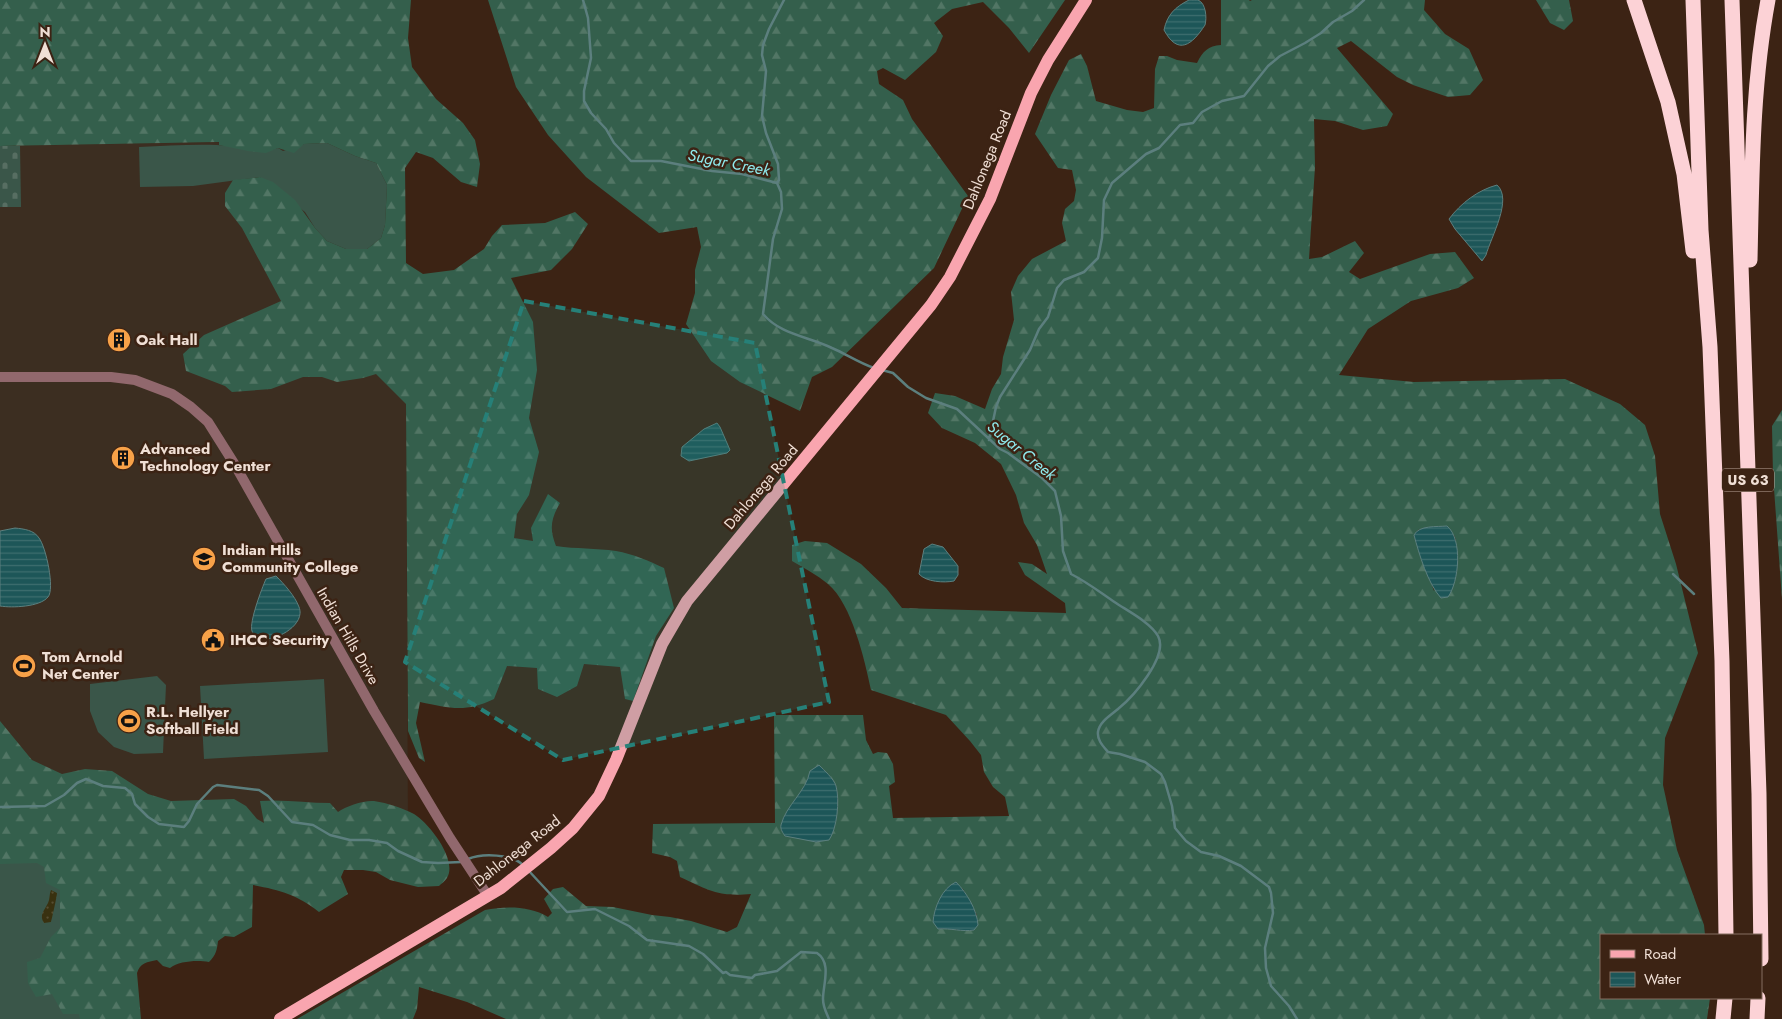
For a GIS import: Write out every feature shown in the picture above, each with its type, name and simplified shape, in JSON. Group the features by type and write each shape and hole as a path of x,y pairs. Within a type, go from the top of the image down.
{"highway":[{"path":"1634,0 1668,102 1684,174 1714,444"},
{"name":"US 63","path":"1693,0 1701,230 1710,347 1722,661 1726,934"},
{"name":"US 63","path":"1732,0 1759,794 1762,934"},
{"path":"1743,350 1748,331 1754,100 1768,0"},
{"path":"1723,1019 1724,999"},
{"path":"1757,1019 1758,999"}],"main road":[{"name":"Dahlonega Road","path":"280,1019 506,884 559,842 599,796 616,760 662,644 687,601 932,305 958,263 990,200 1031,93 1048,60 1086,0"}],"street":[{"name":"Indian Hills Drive","path":"0,377 111,377 135,380 172,394 208,422 374,710 450,838 488,896"}],"highlighted area":[{"path":"524,301 755,343 829,702 563,760 405,662"}],"shaded area":[{"name":"Indian Hills Community College","path":"405,139 408,833 0,836 0,146"}],"green space":[{"path":"0,0 411,0 408,38 412,67 436,99 463,123 475,140 480,164 477,187 461,182 433,158 416,152 405,168 406,263 423,274 454,270 484,249 502,225 545,223 575,212 588,224 572,249 551,270 511,278 533,322 537,370 529,418 539,452 529,495 517,514 514,538 533,541 531,528 548,494 560,503 552,524 552,534 556,546 616,551 647,560 664,568 674,608 656,636 633,701 625,699 620,667 584,664 577,686 557,697 538,689 537,668 507,666 494,699 466,708 420,702 416,723 425,762 419,758 408,731 406,404 376,374 337,382 322,377 303,377 271,389 232,392 225,386 186,371 183,354 204,335 281,301 242,228 225,206 225,193 233,180 260,177 273,182 295,200 327,241 346,249 367,249 381,238 385,225 387,185 376,163 327,143 304,144 294,153 278,148 266,153 248,151 219,145 219,142 0,146"},
{"path":"488,0 1065,0 1029,53 1009,28 983,2 952,9 934,23 943,36 936,52 905,80 883,68 877,71 879,84 903,100 912,119 968,196 934,268 832,367 812,377 800,411 740,382 711,361 686,324 695,293 695,270 701,247 697,227 659,233 586,177 548,135 516,87"},
{"path":"1221,0 1425,0 1424,10 1445,34 1469,49 1483,80 1470,95 1448,97 1413,85 1397,77 1351,41 1337,48 1393,114 1387,126 1363,130 1335,121 1314,119 1315,167 1309,259 1322,257 1355,241 1364,253 1349,272 1360,279 1430,254 1455,252 1474,278 1458,288 1411,301 1368,329 1339,375 1414,382 1565,379 1620,404 1645,425 1655,456 1660,514 1676,564 1698,653 1665,738 1663,785 1677,850 1704,925 1705,934 1600,934 1600,999 1710,999 1707,1019 506,1019 467,1002 419,987 417,1009 413,1019 297,1019 485,910 518,908 541,913 548,917 552,913 544,899 553,889 563,887 586,906 613,907 670,917 727,932 737,927 751,894 739,895 714,892 680,877 677,861 670,857 652,853 653,824 775,823 774,715 863,715 866,740 873,754 878,752 887,753 893,764 895,782 889,786 893,818 1009,816 1005,797 993,787 984,772 981,755 946,715 871,690 856,634 844,605 828,584 792,561 792,545 805,541 827,543 861,564 886,588 902,608 1066,613 1065,603 1025,575 1018,562 1032,564 1047,574 1037,545 1024,523 1016,495 1001,464 975,443 942,428 928,413 935,393 955,396 985,409 992,389 1001,374 1003,357 1014,320 1011,292 1018,276 1032,259 1066,241 1062,223 1065,209 1074,201 1076,190 1072,170 1058,168 1035,134 1051,95 1069,60 1081,54 1087,66 1096,101 1127,110 1143,112 1154,108 1155,69 1159,56 1197,63 1206,50 1221,45","holes":["1433,528 1454,535 1456,540 1434,591 1414,535 1418,530","820,766 836,786 838,797 837,812 830,838 815,841 804,839 781,825 808,780","952,884 963,889 977,915 974,930 938,929 947,889"]},
{"path":"1536,0 1569,0 1573,21 1564,30 1550,23"},
{"path":"327,143 376,163 387,185 385,225 381,238 367,249 346,249 327,241 315,228 305,212 260,177 193,186 140,187 139,147 217,145 254,151 278,148 283,151 304,144"},
{"path":"0,146 20,146 21,207 0,207"},
{"path":"1782,410 1782,599 1773,475 1772,426"},
{"name":"R.L. Hellyer Softball Field","path":"157,676 166,685 163,753 134,754 114,747 98,732 90,711 90,684"},
{"path":"324,679 328,752 204,759 200,686"},
{"path":"0,721 32,760 62,774 85,769 112,771 148,794 171,801 234,799 246,806 257,819 264,823 260,801 330,803 338,812 365,801 395,806 414,814 434,833 449,862 447,878 439,886 418,887 390,880 376,872 344,870 341,877 348,894 319,912 304,901 288,894 253,885 252,927 234,937 225,936 218,941 216,952 209,962 188,962 170,968 163,966 157,960 147,962 140,967 137,973 141,1019 80,1019 79,1014 63,1014 52,994 36,997 28,983 27,962 40,958 51,937 60,928 60,890 46,883 44,867 37,863 0,864"},
{"path":"88,835 93,1019 0,1019 0,836"}],"sand":[{"path":"51,890 57,893 54,908 51,922 44,923 42,915 49,901"}],"water":[{"path":"1189,0 1198,0 1203,4 1206,15 1205,25 1190,42 1180,45 1174,43 1164,30 1172,12"},
{"path":"1497,185 1503,199 1502,209 1486,255 1482,261 1449,219 1470,198 1483,190"},
{"path":"717,423 730,450 727,453 689,461 681,456 682,447 704,429"},
{"path":"1447,526 1455,540 1458,561 1452,590 1448,597 1441,598 1428,577 1414,535 1424,528"},
{"path":"15,528 32,532 37,535 42,543 49,568 50,593 44,600 32,605 18,607 0,606 0,531"},
{"path":"932,544 943,547 958,566 958,575 954,581 935,581 926,579 919,574 924,549"},
{"path":"276,576 295,599 300,615 290,630 272,638 263,639 256,637 252,631 252,620 266,579"},
{"path":"819,765 836,786 838,799 837,814 832,835 829,840 816,842 785,836 781,825 787,811 808,779 810,771"},
{"path":"956,882 968,896 974,908 978,925 974,930 938,929 933,922 940,899 947,889"}],"waterway":[{"name":"Sugar Creek","path":"583,0 588,18 591,58 584,91 584,101 591,113 606,129 614,143 631,161 661,161 712,171 742,174 777,183 781,192 782,209 773,239 763,314 786,331 823,344 874,368"},
{"path":"777,183 779,180 778,164 766,133 762,116 766,71 762,55 763,45 769,29 784,0"},
{"path":"989,440 1000,397 1030,350 1039,329 1048,317 1057,288 1064,280 1084,272 1098,258 1102,238 1104,200 1112,183 1146,154 1159,148 1180,125 1193,123 1202,112 1222,101 1244,96 1268,66 1280,56 1321,33 1364,0"},
{"name":"Sugar Creek","path":"882,370 893,373 908,387 926,398 957,409 1000,449 1042,478 1055,491 1061,516 1063,551 1071,574 1139,618 1155,631 1160,644 1154,665 1148,676 1132,695 1103,722 1099,728 1098,738 1108,752 1145,762 1161,774 1172,806 1175,828 1186,841 1201,852 1219,856 1241,866 1269,887 1273,913 1265,948 1266,968 1271,986 1289,1006 1297,1019"},
{"path":"1673,574 1694,594"},
{"path":"0,807 45,806 64,795 77,783 86,779 103,786 125,788 132,794 135,804 148,817 159,824 184,827 197,804 217,785 259,790 268,796 292,822 313,825 330,835 350,840 369,840 387,843 398,851 422,862 461,862"},
{"path":"468,859 489,855 512,859 523,865"},
{"path":"528,870 567,912 595,909 629,926 647,940 689,946 703,954 723,973 752,978 755,975 777,971 801,952 817,953 824,962 826,974 823,1002 829,1019"}],"place":[{"name":"Oak Hall","path":"119,340"},
{"name":"Advanced Technology Center","path":"123,458"},
{"name":"Indian Hills Community College","path":"204,559"},
{"name":"IHCC Security","path":"213,640"},
{"name":"Tom Arnold Net Center","path":"24,666"},
{"name":"R.L. Hellyer Softball Field","path":"129,721"}]}
